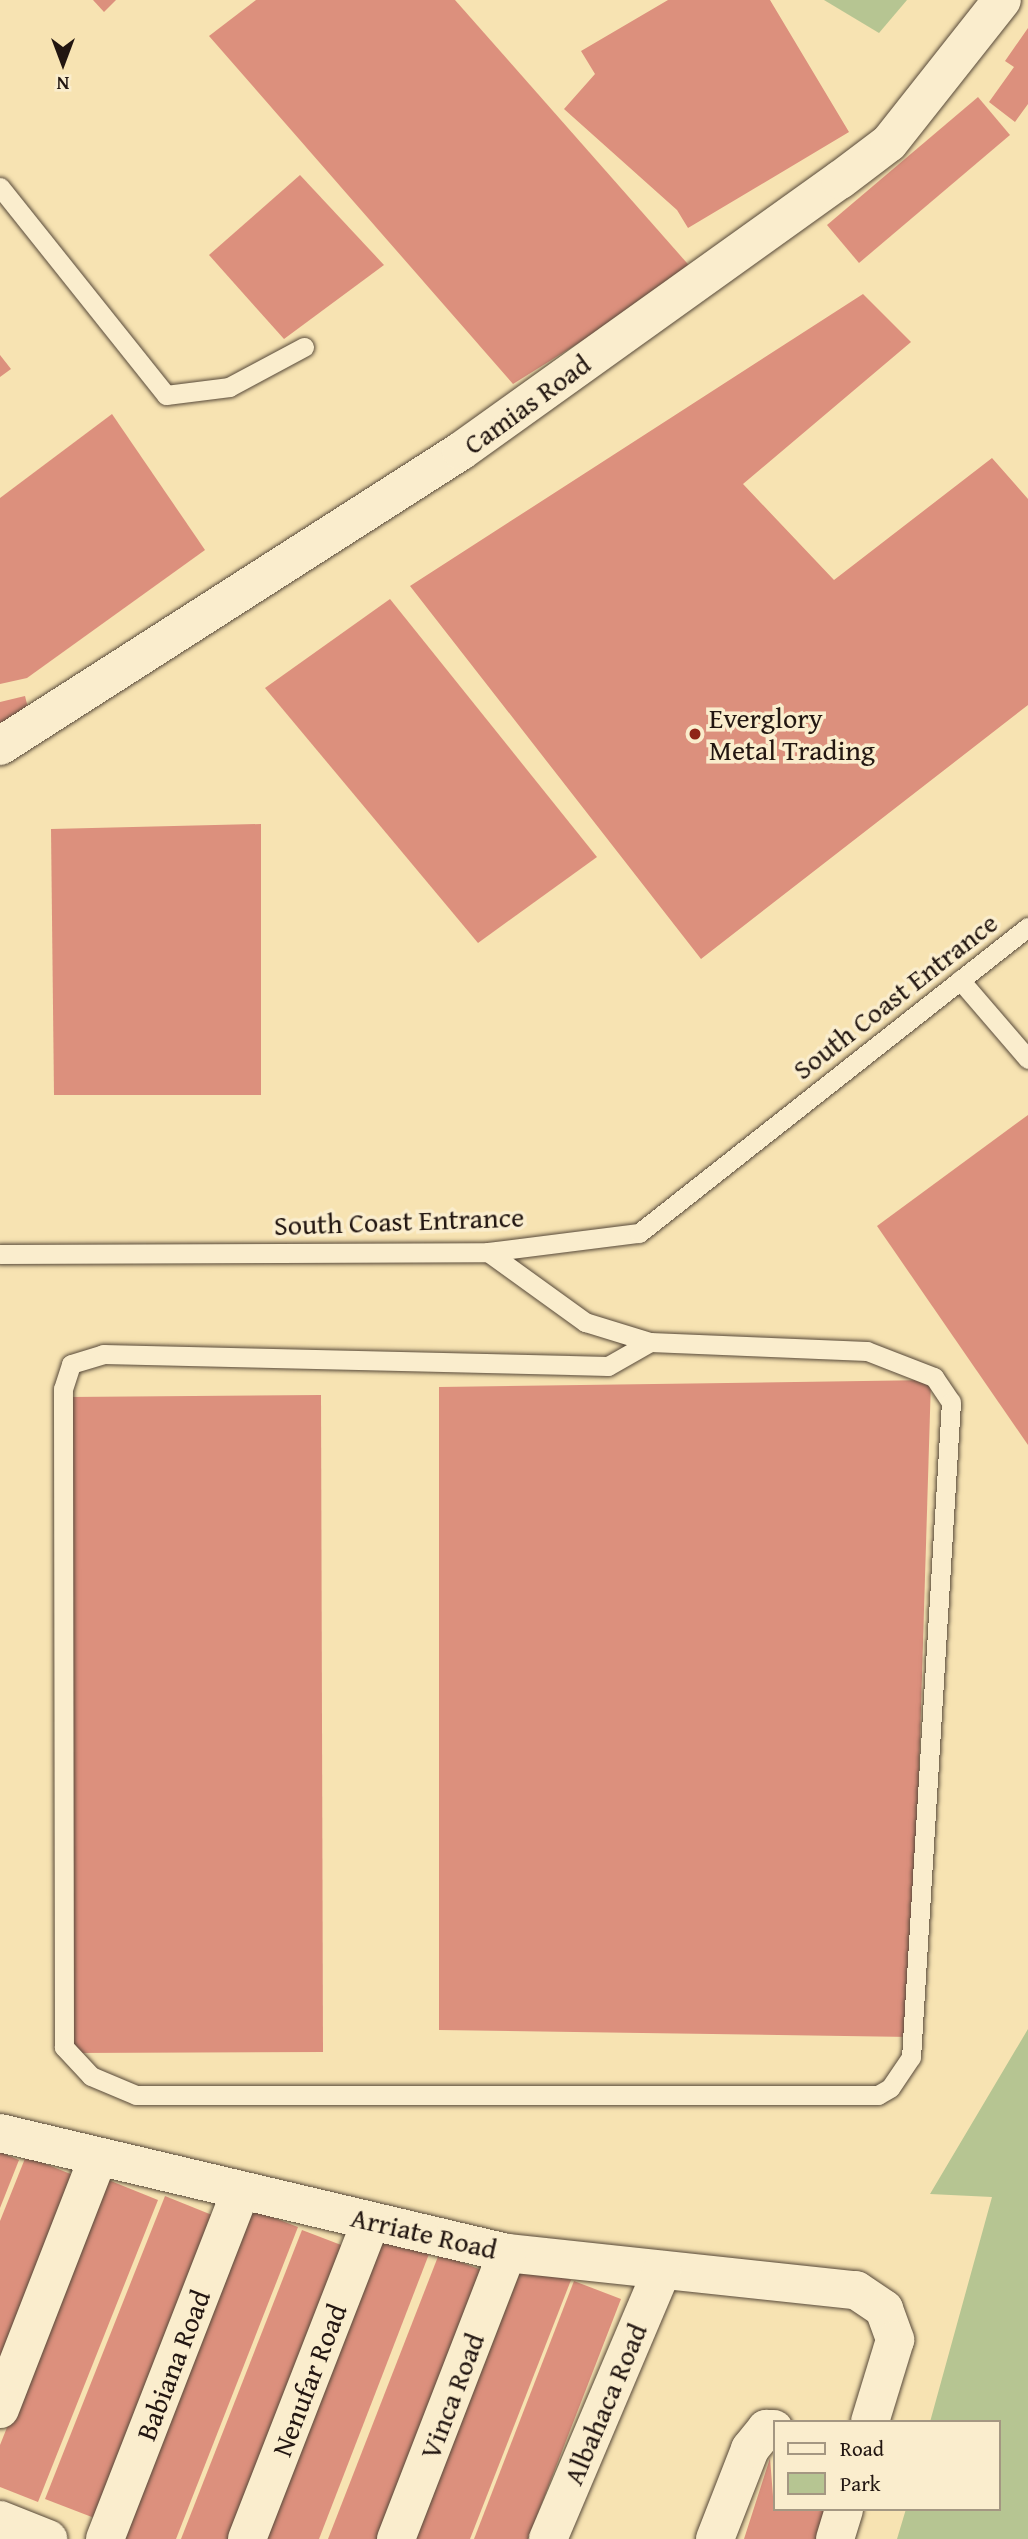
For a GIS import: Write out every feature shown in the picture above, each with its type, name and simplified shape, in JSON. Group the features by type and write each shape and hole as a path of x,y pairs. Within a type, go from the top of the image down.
{"street":[{"name":"Camias Road","path":"0,746 461,452 840,180 889,143 1002,0"},
{"name":"Arriate Road","path":"0,2133 507,2253 856,2290 884,2309 895,2340 871,2420"},
{"path":"0,2409 98,2157"},
{"name":"Babiana Road","path":"105,2539 241,2191"},
{"name":"Nenufar Road","path":"247,2539 371,2221"},
{"name":"Vinca Road","path":"396,2539 507,2253"},
{"name":"Albahaca Road","path":"548,2539 662,2270"},
{"path":"715,2539 750,2449 766,2429 772,2429"},
{"path":"835,2539 843,2511"},
{"path":"0,2520 48,2539"}],"lane":[{"path":"0,187 166,395 229,387 304,347"},
{"name":"South Coast Entrance","path":"0,1254 488,1252 639,1233 1028,927"},
{"path":"960,980 1028,1059"},
{"path":"488,1252 585,1322 650,1342 867,1351 934,1377 951,1402 916,2014 911,2057 890,2088 878,2095 136,2095 90,2076 64,2047 63,1389 71,1364 103,1354 608,1366 650,1342"}],"green space":[{"path":"824,0 907,0 879,33"},
{"path":"1028,2029 1028,2539 897,2539 905,2511 1000,2511 1000,2420 931,2420 992,2197 930,2194"}],"building":[{"path":"93,0 116,0 104,12"},
{"path":"256,0 455,0 694,271 513,384 209,36"},
{"path":"668,0 770,0 849,132 688,228 677,210 564,109 595,74 581,51"},
{"path":"1028,28 1028,104 1015,122 989,102 1014,67 1005,61"},
{"path":"978,97 1010,135 859,263 827,225"},
{"path":"300,175 384,265 284,339 209,255"},
{"path":"863,294 911,342 743,484 834,580 992,458 1028,499 1028,705 701,959 410,586"},
{"path":"0,355 11,369 0,377"},
{"path":"112,414 205,550 27,678 0,684 0,498"},
{"path":"390,599 597,857 478,943 265,688"},
{"path":"25,696 32,724 0,732 0,702"},
{"path":"261,824 261,1095 54,1095 51,829"},
{"path":"1028,1115 1028,1445 877,1226"},
{"path":"931,1380 911,2037 439,2030 439,1387"},
{"path":"321,1395 323,2052 71,2053 68,1397"},
{"path":"0,2152 19,2160 0,2208"},
{"path":"26,2156 78,2177 0,2373 0,2221"},
{"path":"106,2179 158,2200 38,2502 0,2487 0,2445"},
{"path":"165,2196 217,2217 97,2519 45,2499"},
{"path":"251,2209 298,2227 176,2539 122,2539"},
{"path":"302,2230 349,2248 235,2539 181,2539"},
{"path":"382,2236 429,2254 319,2539 264,2539"},
{"path":"439,2254 487,2272 383,2539 328,2539"},
{"path":"524,2262 571,2280 470,2539 416,2539"},
{"path":"574,2281 621,2299 528,2539 474,2539"},
{"path":"770,2458 772,2511 829,2511 820,2539 744,2539"}],"place":[{"name":"Everglory Metal Trading","path":"695,734"}]}
